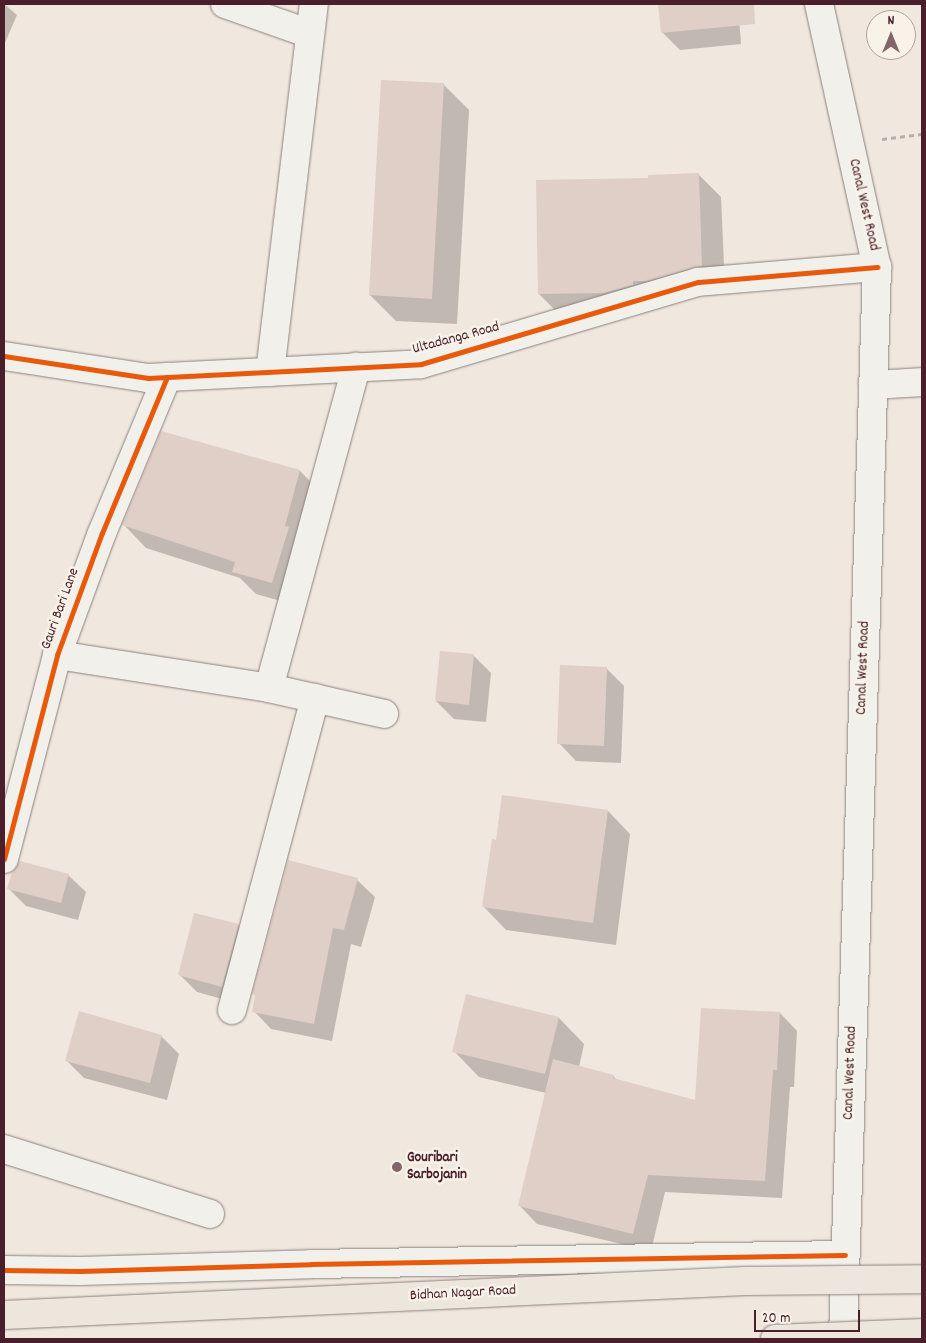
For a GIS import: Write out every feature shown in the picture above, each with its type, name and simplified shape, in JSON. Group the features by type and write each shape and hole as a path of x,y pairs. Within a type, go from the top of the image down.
{"main road":[{"name":"Bidhan Nagar Road","path":"4,1315 745,1281 922,1279"},
{"path":"775,1339 922,1333"}],"street":[{"path":"225,4 310,34"},
{"path":"270,372 314,4"},
{"name":"Canal West Road","path":"819,4 877,267 898,383 846,1255 843,1339"},
{"name":"Ultadanga Road","path":"4,356 148,378 421,364 698,282 877,267"},
{"path":"269,688 356,368"},
{"name":"Gauri Bari Lane","path":"4,859 57,655 102,533 167,377"},
{"path":"57,655 269,688 384,714"},
{"path":"232,1010 315,698"},
{"path":"4,1149 210,1214"},
{"path":"4,1270 80,1271 321,1264 846,1255"}],"path":[{"path":"849,142 922,134"}],"building":[{"path":"658,4 754,4 755,24 661,33"},
{"path":"381,80 444,83 432,299 369,295"},
{"path":"699,173 702,266 647,281 633,281 633,285 604,293 538,294 536,180 648,178 648,175"},
{"path":"161,431 300,470 285,526 289,527 272,583 232,572 235,562 122,525"},
{"path":"440,651 474,654 469,705 435,701"},
{"path":"560,665 607,667 604,746 557,744"},
{"path":"502,795 608,810 593,923 482,907 492,839 496,840"},
{"path":"288,860 358,878 344,930 333,928 314,1024 252,1012 255,995 252,994"},
{"path":"20,861 69,874 61,903 7,889 12,872"},
{"path":"194,913 239,924 222,987 178,975"},
{"path":"466,994 559,1017 545,1074 452,1052"},
{"path":"701,1008 780,1012 777,1070 773,1070 765,1181 648,1175 633,1234 518,1206 553,1059 614,1075 613,1078 695,1100"},
{"path":"79,1011 162,1035 150,1083 65,1061"}],"cycle path":[{"path":"4,356 148,378 421,364 698,282 877,267"},
{"path":"4,859 57,655 102,533 167,377"},
{"path":"4,1270 80,1271 311,1264 845,1255"}],"place":[{"name":"Gouribari Sarbojanin","path":"397,1167"}]}
